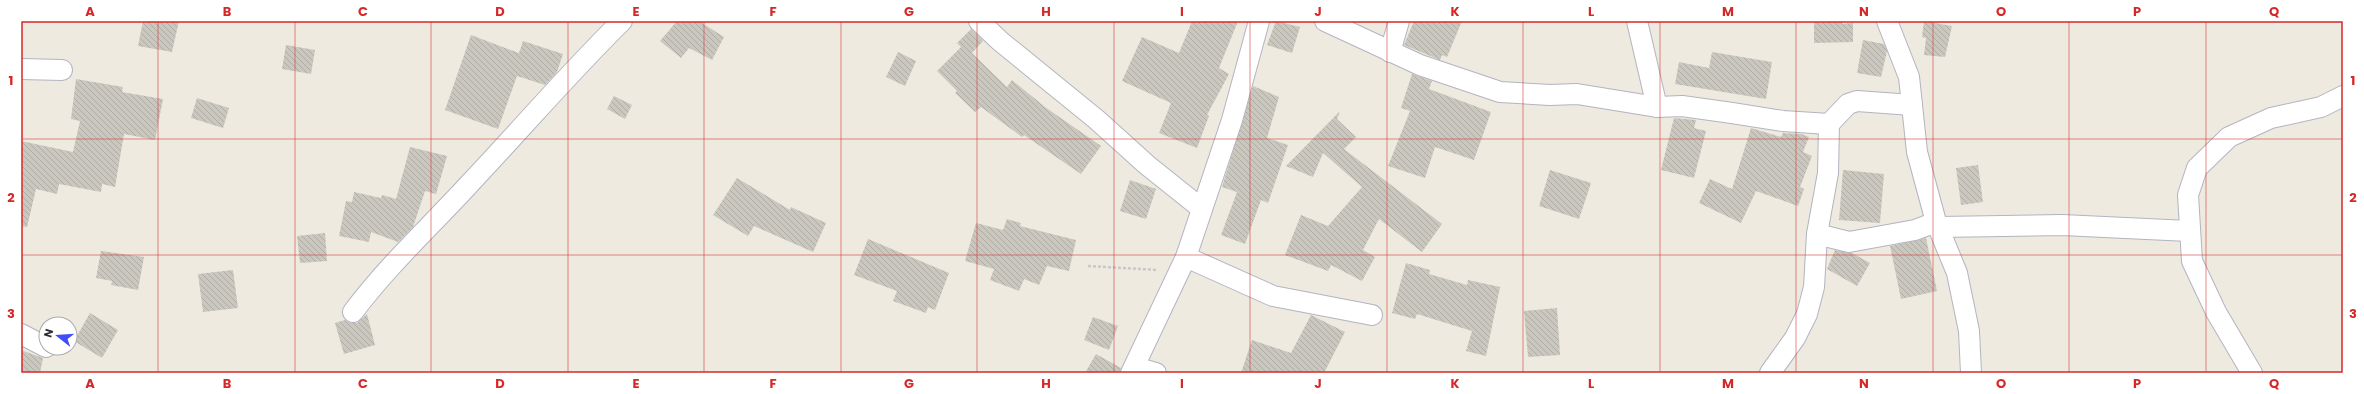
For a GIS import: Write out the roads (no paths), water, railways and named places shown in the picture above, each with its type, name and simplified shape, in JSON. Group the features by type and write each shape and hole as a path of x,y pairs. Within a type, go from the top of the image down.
{"street":[{"path":"353,312 375,282 406,248 452,203 592,50 622,21"},
{"path":"979,21 1000,41 1096,119 1147,165 1202,209"},
{"path":"1156,373 1133,370 1182,264 1202,209 1232,120 1258,21"},
{"path":"1325,21 1420,66 1500,92 1550,95 1577,94 1657,106 1682,106 1783,122 1829,124"},
{"path":"1390,52 1399,21"},
{"path":"1637,21 1657,106"},
{"path":"1887,21 1909,77 1916,152 1938,224 1957,272 1969,331 1971,373"},
{"path":"21,69 62,70"},
{"path":"2252,373 2216,312 2192,261 2188,195 2198,168 2229,137 2271,118 2321,107 2343,96"},
{"path":"1770,373 1794,338 1807,314 1814,287 1817,234 1828,173 1829,124 1848,104 1857,101 1912,105"},
{"path":"1817,234 1849,242 1915,230 1938,224 2062,225 2189,231"},
{"path":"1182,264 1274,296 1372,315"},
{"path":"21,334 38,342"}]}
